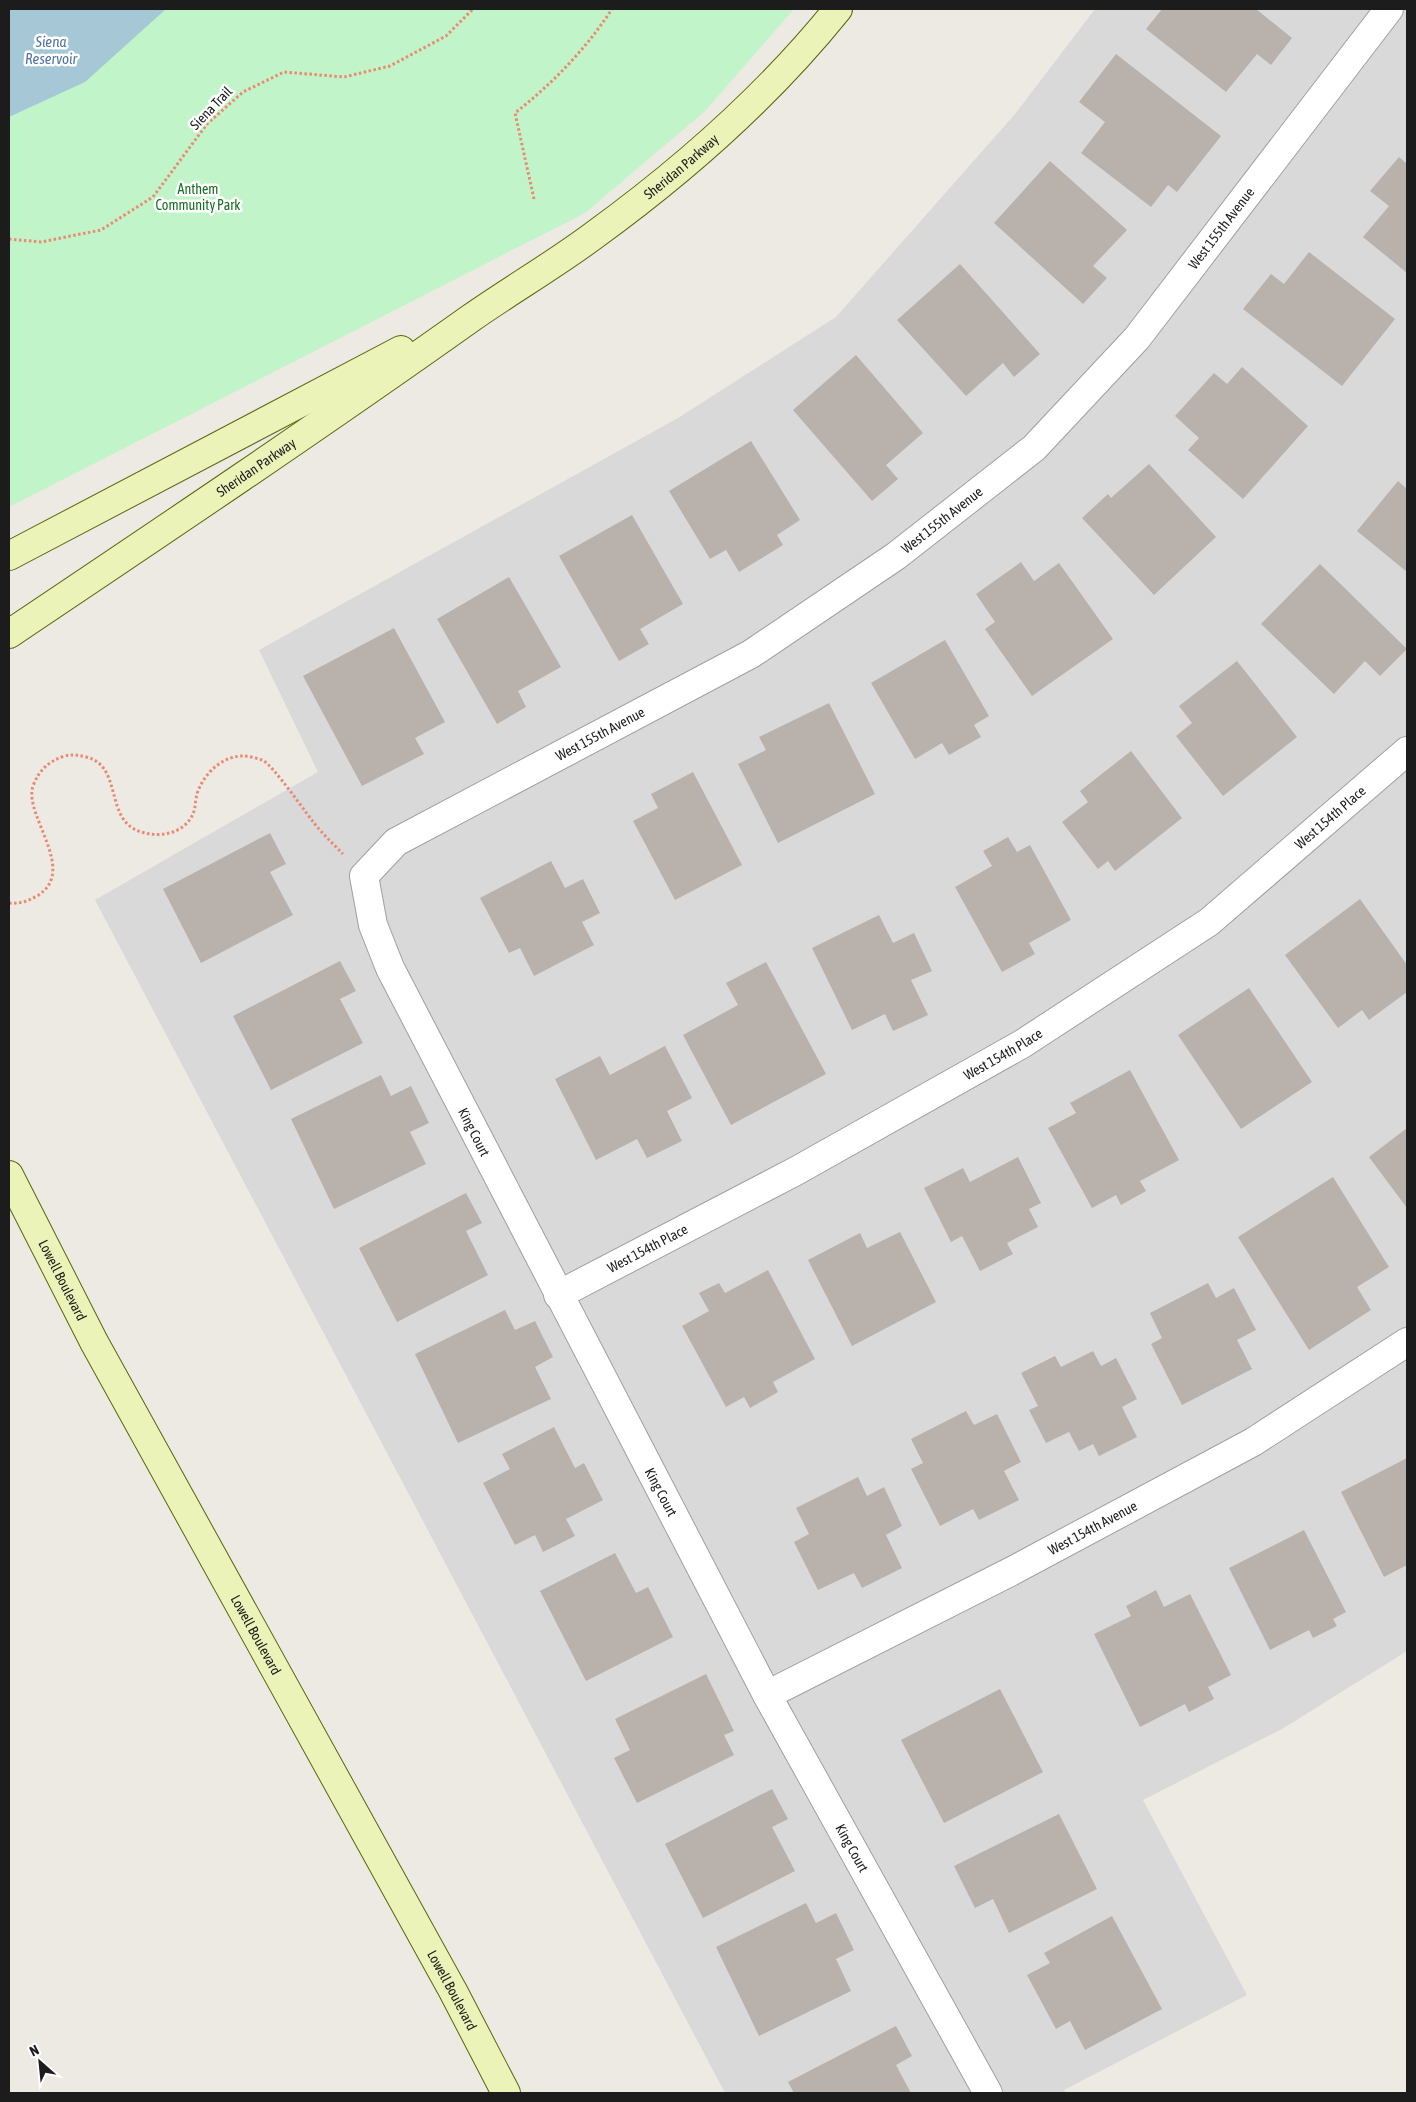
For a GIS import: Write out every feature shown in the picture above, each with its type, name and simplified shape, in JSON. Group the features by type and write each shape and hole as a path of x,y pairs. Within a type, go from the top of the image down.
{"main road":[{"name":"Sheridan Parkway","path":"9,634 305,435 500,298 593,236 733,123 802,54 838,9"},
{"name":"Sheridan Parkway","path":"9,556 500,298"},
{"name":"Lowell Boulevard","path":"9,1175 94,1342 453,1991 506,2093"}],"street":[{"name":"West 155th Avenue","path":"364,876 396,842 751,654 896,556 1034,448 1137,338 1389,9"},
{"name":"West 154th Place","path":"558,1294 796,1170 1022,1044 1209,922 1407,751"},
{"name":"King Court","path":"364,876 373,925 390,968 767,1695 988,2093"},
{"name":"West 154th Avenue","path":"767,1695 1012,1572 1253,1442 1407,1342"}],"path":[{"name":"Siena Trail","path":"9,239 41,242 101,230 153,197 207,124 243,92 284,72 344,77 390,66 446,36 473,9"},
{"path":"534,199 515,113 548,87 599,30 612,9"},
{"path":"9,903 27,902 42,892 50,878 52,863 50,849 34,806 32,789 41,769 55,759 72,754 92,758 106,770 120,812 133,828 151,835 168,834 182,828 193,814 198,792 206,775 219,763 242,756 262,760 277,773 320,831 364,876"}],"shaded area":[{"path":"1095,9 1407,9 1407,1651 1282,1729 1143,1800 1247,1995 1064,2090 1066,2093 725,2093 95,900 318,772 259,650 678,418 836,317 1015,114"}],"green space":[{"name":"Anthem Community Park","path":"9,9 794,9 705,111 585,213 9,507"}],"water":[{"name":"Siena Reservoir","path":"9,9 166,9 85,82 9,117"}],"building":[{"path":"1162,9 1256,9 1292,38 1271,65 1257,54 1226,92 1146,29"},
{"path":"1116,54 1221,136 1177,192 1168,185 1151,207 1081,153 1105,122 1079,102"},
{"path":"1399,157 1407,164 1407,273 1363,237 1389,206 1370,191"},
{"path":"1050,161 1127,230 1093,266 1107,278 1083,304 994,223"},
{"path":"1309,252 1395,319 1342,386 1243,309 1271,274 1284,284"},
{"path":"960,264 1040,354 1014,377 1003,363 966,396 897,320"},
{"path":"856,355 923,433 886,465 898,479 872,501 793,410"},
{"path":"1242,367 1308,426 1243,499 1188,450 1199,438 1175,416 1214,373 1227,384"},
{"path":"751,441 800,520 777,535 783,545 739,572 726,550 710,559 669,491"},
{"path":"1149,464 1216,537 1154,595 1082,518 1108,494 1111,498"},
{"path":"1398,481 1407,489 1407,572 1357,531"},
{"path":"632,515 683,604 640,629 649,644 619,661 559,556"},
{"path":"1021,562 1034,581 1059,563 1113,639 1032,696 985,629 995,622 976,594"},
{"path":"1320,564 1407,649 1380,676 1365,661 1334,694 1261,624"},
{"path":"509,577 561,667 518,691 526,707 497,724 437,619"},
{"path":"394,628 445,722 415,738 424,754 362,786 303,676"},
{"path":"945,640 989,716 974,725 981,737 949,755 942,743 915,759 871,683"},
{"path":"1237,661 1297,737 1223,796 1176,736 1192,723 1179,706"},
{"path":"829,703 875,794 778,843 738,764 766,750 759,737"},
{"path":"1131,751 1182,818 1115,871 1108,861 1098,869 1062,822 1088,802 1080,791"},
{"path":"693,772 742,865 675,900 633,821 658,808 651,794"},
{"path":"270,833 286,864 270,872 293,915 201,963 163,889"},
{"path":"1008,837 1017,852 1030,845 1071,920 1029,943 1035,954 1002,972 955,887 992,866 983,851"},
{"path":"551,861 565,888 583,879 600,913 582,922 594,945 534,976 520,948 509,953 480,898"},
{"path":"1360,899 1407,965 1407,992 1369,1020 1362,1010 1338,1028 1285,955"},
{"path":"879,915 893,943 914,933 932,971 911,980 928,1015 893,1031 885,1014 852,1030 812,948"},
{"path":"340,961 356,991 340,999 363,1043 271,1090 233,1016"},
{"path":"766,962 826,1074 731,1125 683,1035 738,1005 726,983"},
{"path":"1249,988 1312,1082 1241,1129 1178,1035"},
{"path":"665,1046 692,1098 667,1111 682,1141 647,1158 637,1139 596,1160 555,1079 600,1056 610,1075"},
{"path":"1130,1070 1179,1160 1140,1181 1146,1191 1121,1205 1116,1195 1092,1208 1048,1128 1076,1113 1070,1103"},
{"path":"381,1075 391,1096 411,1086 429,1123 410,1132 426,1164 334,1209 291,1119"},
{"path":"1407,1128 1407,1208 1369,1157"},
{"path":"1018,1157 1041,1203 1029,1209 1038,1227 1007,1243 1013,1254 980,1271 962,1236 951,1242 924,1188 963,1168 970,1182"},
{"path":"1333,1177 1389,1267 1357,1287 1371,1310 1309,1350 1238,1237"},
{"path":"466,1193 482,1223 466,1231 488,1275 397,1322 359,1248"},
{"path":"900,1232 936,1302 852,1346 808,1260 860,1233 867,1248"},
{"path":"768,1270 815,1359 773,1382 778,1392 750,1408 744,1397 726,1407 682,1326 709,1311 699,1293 719,1283 725,1293"},
{"path":"1208,1283 1216,1298 1234,1288 1256,1330 1237,1340 1252,1369 1182,1405 1151,1344 1162,1338 1150,1313"},
{"path":"505,1310 515,1330 535,1321 553,1357 535,1367 551,1399 458,1443 415,1354"},
{"path":"1093,1351 1101,1366 1116,1358 1137,1399 1122,1407 1137,1437 1099,1456 1093,1444 1079,1451 1069,1432 1046,1443 1029,1410 1038,1406 1021,1373 1055,1356 1061,1367"},
{"path":"966,1411 974,1425 997,1414 1021,1462 1004,1471 1019,1500 979,1520 973,1509 940,1526 911,1469 923,1463 911,1439"},
{"path":"554,1427 575,1468 584,1463 603,1500 566,1519 575,1536 543,1552 535,1535 515,1545 483,1483 510,1469 502,1454"},
{"path":"1407,1458 1407,1565 1384,1577 1341,1492"},
{"path":"858,1477 867,1496 884,1487 902,1526 886,1535 902,1568 862,1588 854,1573 818,1590 794,1542 809,1534 796,1508"},
{"path":"1304,1530 1346,1612 1333,1619 1337,1626 1313,1638 1309,1630 1270,1650 1229,1568"},
{"path":"615,1553 636,1593 648,1587 673,1637 586,1681 540,1591"},
{"path":"1156,1590 1164,1607 1190,1594 1231,1675 1208,1687 1214,1699 1189,1712 1185,1704 1140,1727 1094,1634 1131,1616 1126,1606"},
{"path":"706,1674 734,1731 724,1735 734,1755 637,1803 614,1758 630,1750 615,1719"},
{"path":"1000,1689 1043,1772 944,1823 901,1740"},
{"path":"772,1789 788,1819 772,1827 795,1871 703,1918 665,1844"},
{"path":"1059,1814 1097,1889 1009,1933 993,1899 975,1908 954,1866"},
{"path":"806,1903 816,1923 836,1913 854,1950 836,1959 851,1991 759,2036 716,1947"},
{"path":"1112,1916 1162,2009 1085,2050 1070,2021 1056,2029 1027,1975 1050,1963 1044,1953"},
{"path":"896,2026 912,2056 896,2065 911,2093 794,2093 788,2082"}]}
